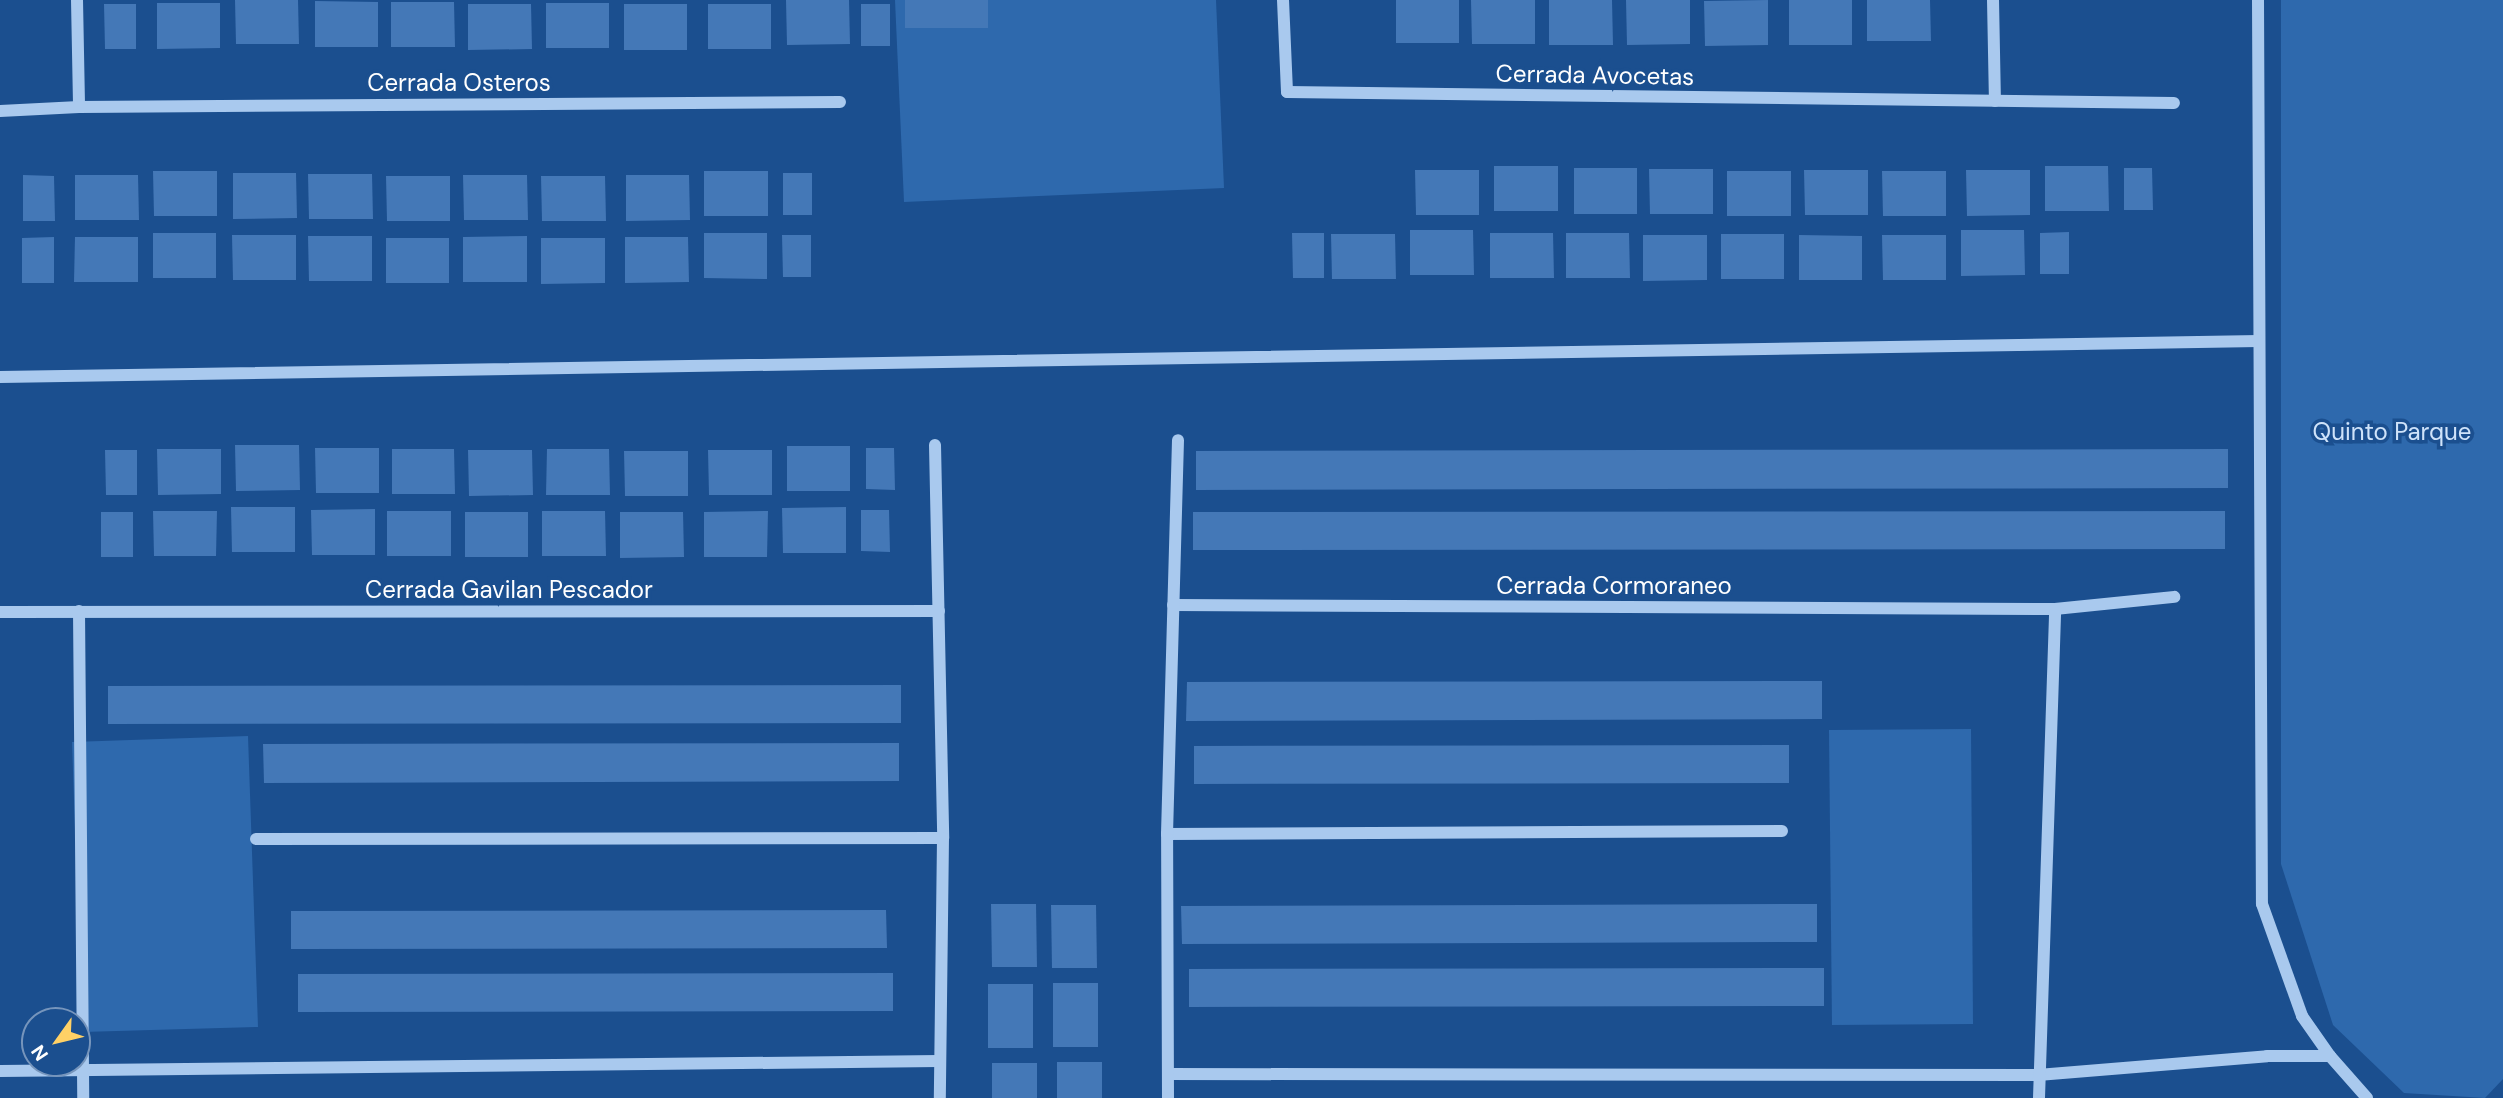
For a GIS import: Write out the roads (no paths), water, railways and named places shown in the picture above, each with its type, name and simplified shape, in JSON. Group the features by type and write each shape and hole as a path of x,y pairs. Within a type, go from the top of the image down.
{"street":[{"path":"77,0 79,107"},
{"name":"Cerrada Avocetas","path":"1283,0 1287,92 2174,103"},
{"path":"1993,0 1995,101"},
{"path":"2258,0 2262,904 2302,1016 2330,1056 2367,1098"},
{"name":"Cerrada Osteros","path":"0,111 79,107 840,102"},
{"path":"0,377 2259,341"},
{"path":"1168,1098 1167,834 1178,440"},
{"path":"935,445 943,838 940,1098"},
{"name":"Cerrada Cormoraneo","path":"1172,605 2055,609 2174,597"},
{"path":"2039,1098 2055,609"},
{"name":"Cerrada Gavilan Pescador","path":"0,611 939,611"},
{"path":"79,611 82,1007"},
{"path":"1167,834 1782,831"},
{"path":"256,839 943,838"},
{"path":"1168,1074 2038,1075 2267,1056 2330,1056"},
{"path":"91,1070 939,1061"},
{"path":"0,1071 21,1071"},
{"path":"82,1077 83,1098"}],"park label":[{"name":"Quinto Parque","path":"2392,432"}]}
